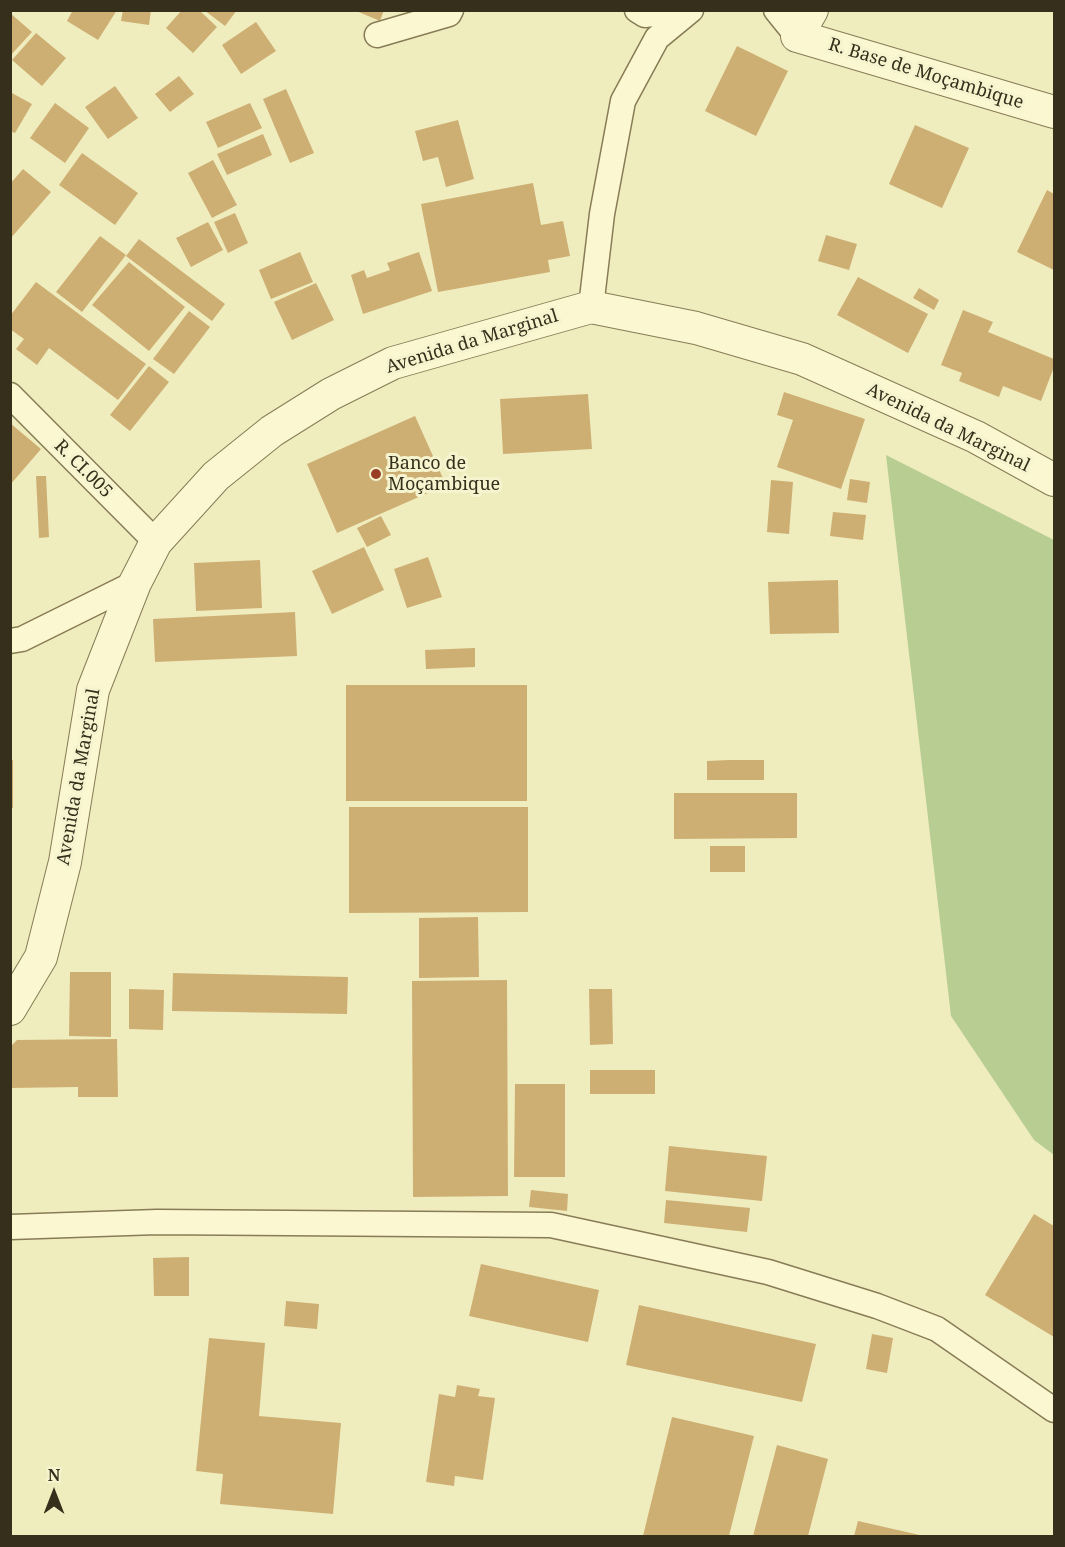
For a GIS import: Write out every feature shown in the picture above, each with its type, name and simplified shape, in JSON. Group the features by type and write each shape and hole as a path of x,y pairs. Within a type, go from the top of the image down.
{"street":[{"path":"377,35 449,14 452,10"},
{"path":"637,10 645,15 681,10"},
{"path":"591,307 602,214 623,102 657,38 691,10"},
{"path":"776,10 805,23"},
{"name":"R. Base de Moçambique","path":"805,23 1054,112"},
{"name":"Avenida da Marginal","path":"10,1009 41,957 65,862 93,690 135,583 156,542 216,476 272,431 332,394 393,363 591,307 696,328 802,359 976,437 1054,480"},
{"name":"R. CI.005","path":"10,395 156,542"},
{"path":"10,641 22,639 135,583"},
{"path":"10,1227 157,1222 550,1225 768,1272 877,1306 937,1329 1054,1410"}],"green space":[{"path":"886,455 1054,540 1054,1155 1034,1140 951,1016"}],"building":[{"path":"73,10 117,10 98,40 67,21"},
{"path":"123,10 151,10 149,25 121,21"},
{"path":"182,10 199,10 217,27 193,53 166,28"},
{"path":"204,10 237,10 225,26"},
{"path":"354,10 384,10 380,21"},
{"path":"10,13 32,32 10,56"},
{"path":"256,22 276,51 241,74 222,45"},
{"path":"36,33 66,58 42,86 12,60"},
{"path":"737,46 788,71 756,136 705,111"},
{"path":"179,76 194,94 170,112 155,94"},
{"path":"115,86 138,118 108,139 85,107"},
{"path":"286,89 314,153 290,163 263,99"},
{"path":"10,92 32,104 15,133 10,131"},
{"path":"55,103 89,128 65,163 30,138"},
{"path":"250,103 262,128 218,148 206,122"},
{"path":"458,120 474,179 446,187 438,157 423,161 415,131"},
{"path":"915,125 969,148 942,208 889,184"},
{"path":"263,134 272,155 227,175 217,154"},
{"path":"82,153 138,193 115,225 59,185"},
{"path":"213,160 237,205 212,218 188,173"},
{"path":"23,169 51,192 10,239 10,184"},
{"path":"533,183 541,225 563,221 570,256 548,260 550,272 438,292 421,204"},
{"path":"1047,190 1054,194 1054,270 1017,252"},
{"path":"235,213 248,243 228,253 214,222"},
{"path":"208,222 223,250 191,267 176,238"},
{"path":"826,235 857,244 849,270 818,261"},
{"path":"100,236 126,255 82,312 56,292"},
{"path":"139,239 225,304 212,321 126,256"},
{"path":"300,252 313,282 271,299 259,270"},
{"path":"419,252 432,291 363,314 351,275 364,270 367,278 390,270 387,263"},
{"path":"129,262 185,307 149,351 92,305"},
{"path":"858,277 928,314 908,353 837,315"},
{"path":"36,282 146,364 118,400 49,348 37,365 16,349 24,339 10,329 10,316"},
{"path":"316,283 334,320 292,340 274,302"},
{"path":"919,288 939,300 934,310 913,298"},
{"path":"963,310 993,322 988,332 1054,359 1054,367 1041,401 1003,386 999,397 959,381 962,373 941,365"},
{"path":"189,311 210,327 174,374 153,359"},
{"path":"149,366 169,382 130,431 110,415"},
{"path":"784,392 865,419 841,489 777,467 793,420 777,415"},
{"path":"588,394 592,449 503,454 500,399"},
{"name":"Banco de Moçambique","path":"415,416 446,485 337,533 307,464"},
{"path":"10,423 41,449 10,485"},
{"path":"36,476 46,476 49,537 39,538"},
{"path":"850,479 870,482 867,503 847,500"},
{"path":"771,480 793,482 789,534 767,532"},
{"path":"833,512 866,515 863,540 830,536"},
{"path":"381,516 391,535 367,547 357,528"},
{"path":"364,547 384,590 332,614 312,571"},
{"path":"428,557 442,597 407,608 394,569"},
{"path":"260,560 262,608 196,611 194,563"},
{"path":"838,580 839,633 770,634 768,582"},
{"path":"295,612 297,656 155,662 153,619"},
{"path":"475,648 475,667 426,669 425,650"},
{"path":"346,685 527,685 527,801 346,801"},
{"path":"10,760 13,760 13,808 10,808"},
{"path":"764,760 764,780 707,780 707,761"},
{"path":"674,793 797,793 797,838 674,839"},
{"path":"349,807 528,807 528,912 349,913"},
{"path":"710,846 745,846 745,872 710,872"},
{"path":"478,917 479,977 419,978 419,918"},
{"path":"70,972 111,972 111,1037 69,1036"},
{"path":"173,973 348,977 347,1014 172,1011"},
{"path":"507,980 508,1196 413,1197 412,981"},
{"path":"129,989 164,990 163,1030 129,1029"},
{"path":"589,989 612,989 613,1044 590,1045"},
{"path":"117,1039 118,1097 78,1097 78,1087 10,1088 10,1047 17,1040"},
{"path":"590,1070 655,1070 655,1094 590,1094"},
{"path":"515,1084 565,1084 565,1177 514,1177"},
{"path":"669,1146 767,1156 762,1201 665,1191"},
{"path":"531,1190 568,1194 567,1211 529,1207"},
{"path":"666,1200 750,1208 747,1232 664,1223"},
{"path":"1034,1214 1054,1226 1054,1337 985,1295"},
{"path":"189,1257 189,1296 154,1296 153,1258"},
{"path":"481,1264 599,1290 588,1342 469,1316"},
{"path":"286,1301 319,1304 317,1329 284,1326"},
{"path":"639,1305 816,1344 802,1402 626,1365"},
{"path":"872,1334 893,1338 887,1373 866,1369"},
{"path":"209,1338 265,1343 259,1416 341,1423 333,1514 220,1504 223,1474 196,1471"},
{"path":"457,1385 480,1389 478,1396 495,1398 483,1480 455,1476 454,1486 426,1482 439,1394 455,1397"},
{"path":"672,1417 754,1436 729,1536 643,1536"},
{"path":"777,1445 828,1459 808,1536 753,1536"},
{"path":"858,1521 924,1536 854,1536"}],"place":[{"name":"Banco de Moçambique","path":"376,474"}]}
